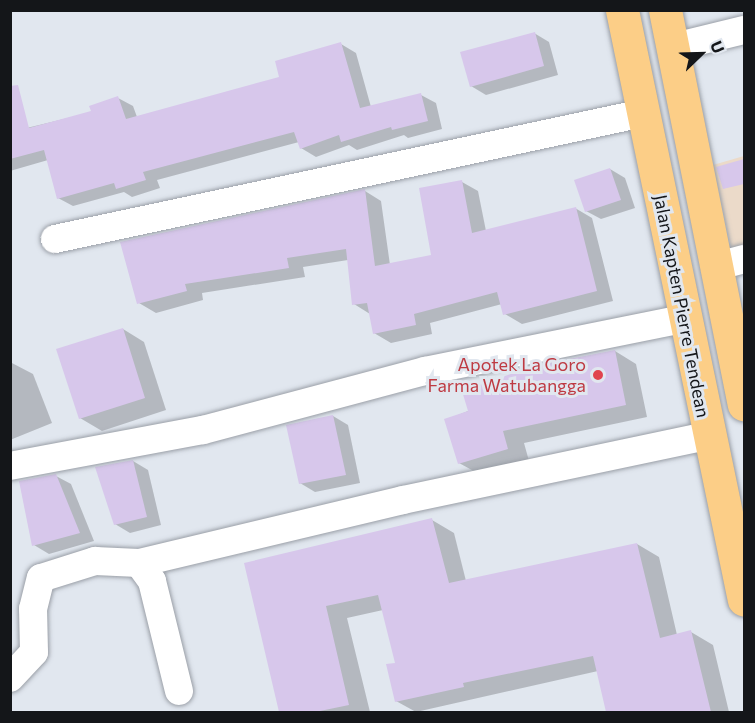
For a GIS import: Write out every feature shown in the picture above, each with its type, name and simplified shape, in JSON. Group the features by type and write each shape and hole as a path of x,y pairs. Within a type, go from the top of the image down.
{"highway":[{"name":"Jalan Kapten Pierre Tendean","path":"622,10 708,436 744,600"},
{"path":"665,10 731,262 744,404"}],"street":[{"path":"674,47 744,30"},
{"path":"55,239 643,113"},
{"path":"10,466 203,430 447,366 684,319"},
{"path":"10,678 34,652 33,609 41,578 95,561 139,563 403,500 708,436"},
{"path":"139,563 152,581 178,691"}],"shaded area":[{"path":"744,156 744,249 732,252 713,165"}],"building":[{"path":"535,32 544,66 470,87 460,52"},
{"path":"341,42 360,108 421,93 428,121 392,130 391,127 341,142 339,135 300,149 294,132 143,172 146,180 116,189 114,183 57,199 44,150 10,159 10,86 18,85 29,128 91,111 89,106 118,96 126,119 279,77 275,61"},
{"path":"744,159 744,184 723,189 716,167"},
{"path":"610,168 621,200 585,212 574,180"},
{"path":"462,180 472,233 576,207 597,291 503,315 497,292 414,314 416,325 373,334 367,303 352,305 346,249 287,258 289,268 185,284 187,291 137,304 120,242 365,189 375,266 431,255 419,188"},
{"path":"123,328 145,398 79,419 56,349"},
{"path":"615,350 626,405 503,431 508,449 458,464 444,419 468,411 462,391 534,366"},
{"path":"333,415 346,475 299,484 286,425"},
{"path":"133,460 147,517 114,525 95,467"},
{"path":"56,474 80,533 32,546 19,481"},
{"path":"432,518 449,583 637,543 660,638 691,630 711,712 606,712 593,656 463,683 464,687 395,702 386,664 395,663 378,595 326,606 349,705 315,712 279,712 244,563"}],"place":[{"name":"Apotek La Goro Farma Watubangga","path":"598,375"}]}
